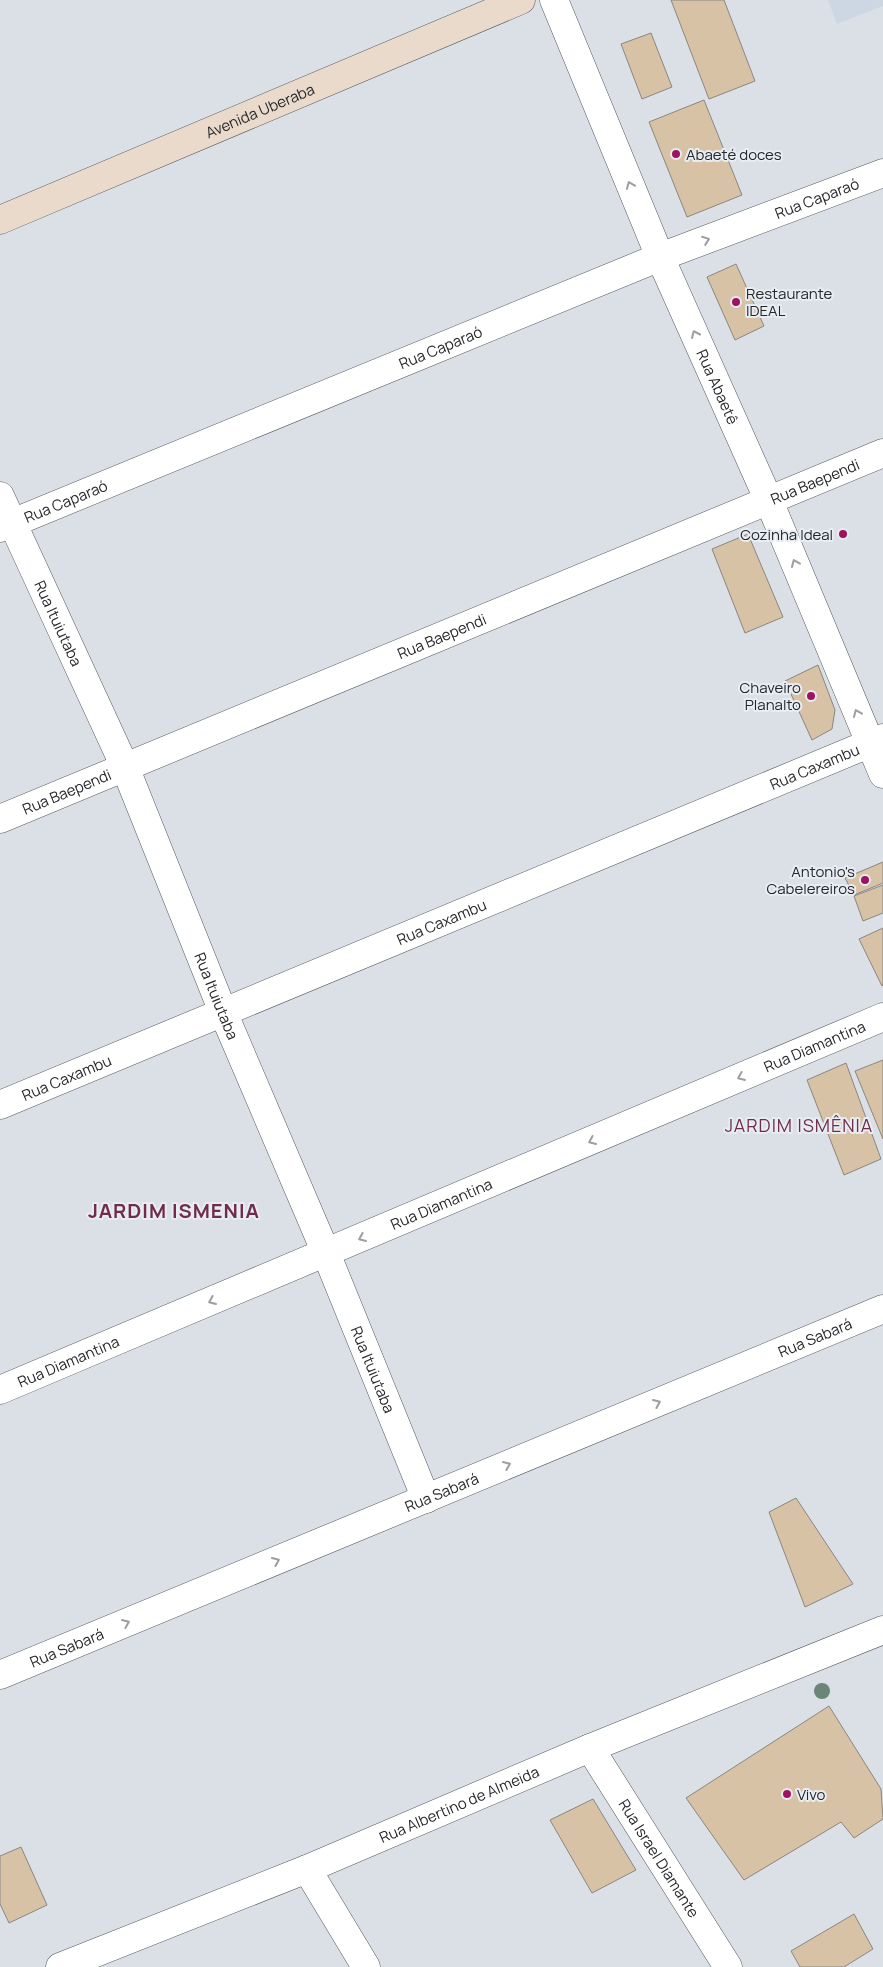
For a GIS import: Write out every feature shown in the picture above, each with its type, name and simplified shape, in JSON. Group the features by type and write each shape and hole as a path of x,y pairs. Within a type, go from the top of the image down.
{"street":[{"name":"Avenida Uberaba","path":"0,220 521,0"},
{"name":"Rua Abaetê","path":"554,0 660,257 876,740 883,774"},
{"name":"Rua Caparaó","path":"6,526 660,257 883,173"},
{"name":"Rua Baependi","path":"0,819 883,453"},
{"name":"Rua Ituiutaba","path":"0,496 6,526 125,767 223,1012 326,1253 426,1499"},
{"name":"Rua Caxambu","path":"0,1105 876,740"},
{"name":"Rua Diamantina","path":"0,1390 883,1017"},
{"name":"Rua Sabará","path":"0,1675 883,1309"},
{"name":"Rua Albertino de Almeida","path":"60,1967 307,1869 590,1748 870,1642 883,1630"},
{"name":"Rua Israel Diamante","path":"590,1748 728,1967"},
{"path":"307,1869 366,1967"}],"shaded area":[{"path":"828,0 883,0 883,6 837,24"}],"building":[{"path":"671,0 724,0 755,81 709,99"},
{"path":"651,33 672,87 642,99 621,44"},
{"path":"704,100 742,195 687,217 649,122"},
{"name":"Restaurante IDEAL","path":"736,264 764,326 735,340 707,277"},
{"path":"748,534 783,617 745,633 712,549"},
{"name":"Chaveiro Planalto","path":"818,665 835,710 832,729 812,740 785,681"},
{"name":"Antonio's Cabelereiros","path":"883,862 883,883 854,895 845,878"},
{"path":"883,885 883,913 863,921 854,896"},
{"path":"883,928 883,985 882,986 859,939"},
{"path":"883,1060 883,1139 855,1071"},
{"path":"846,1063 881,1159 844,1175 807,1080"},
{"path":"796,1498 853,1584 805,1607 769,1512"},
{"name":"Vivo","path":"829,1706 881,1789 883,1819 854,1838 841,1822 744,1880 686,1798"},
{"path":"593,1799 636,1870 592,1893 550,1820"},
{"path":"21,1847 47,1905 9,1923 0,1904 0,1856"},
{"path":"854,1914 873,1949 844,1967 800,1967 791,1951"}],"place":[{"name":"Abaeté doces","path":"676,154"},
{"name":"Restaurante IDEAL","path":"736,302"},
{"name":"Cozinha Ideal","path":"843,534"},
{"name":"Chaveiro Planalto","path":"811,696"},
{"name":"Antonio's Cabelereiros","path":"865,880"},
{"name":"Vivo","path":"787,1794"}],"district":[{"name":"JARDIM ISMÊNIA","path":"799,1125"},
{"name":"JARDIM ISMENIA","path":"174,1210"}]}
